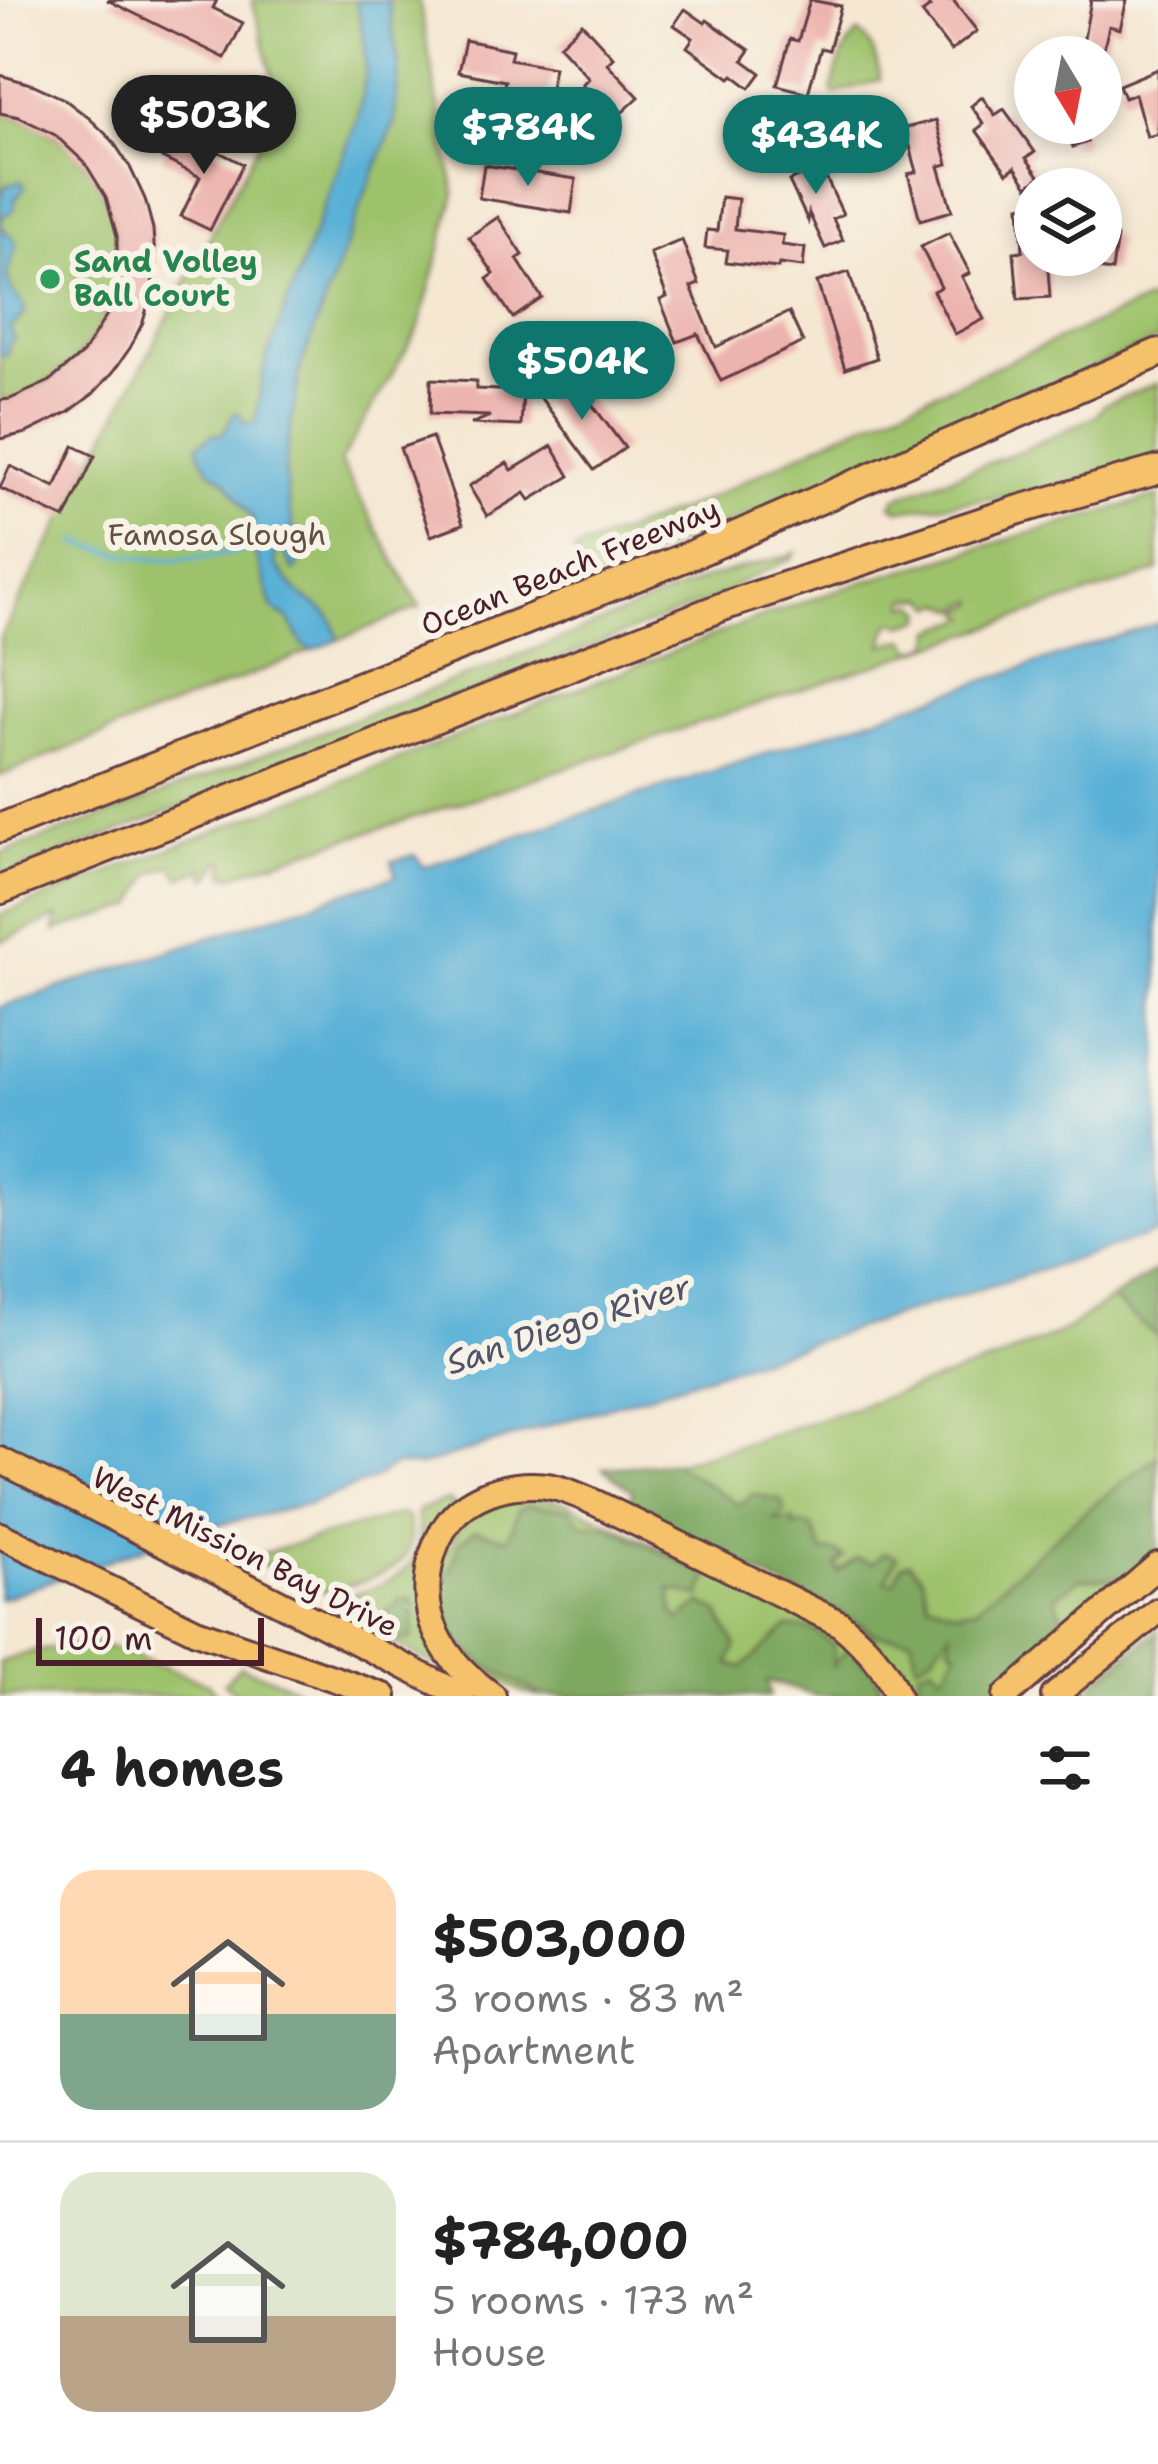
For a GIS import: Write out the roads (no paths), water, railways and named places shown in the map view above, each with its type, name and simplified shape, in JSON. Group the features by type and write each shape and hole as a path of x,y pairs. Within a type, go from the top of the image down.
{"highway":[{"name":"Ocean Beach Freeway","path":"0,828 696,553 1158,353"},
{"path":"0,890 724,606 1018,510 1158,470"}],"main road":[{"name":"West Mission Bay Drive","path":"0,1460 464,1696"},
{"path":"493,1696 452,1660 436,1633 428,1608 427,1575 451,1519 474,1500 507,1486 538,1485 598,1504 839,1623 888,1671 898,1696"},
{"path":"0,1535 180,1624 384,1696"},
{"path":"1006,1696 1158,1565"},
{"path":"1054,1696 1158,1611"},
{"path":"234,1645 329,1696"}],"water":[{"path":"356,0 388,0 399,67 394,124 301,365 285,465 298,568 294,571 277,546 275,564 295,589 330,617 338,640 312,650 303,645 288,618 273,609 255,553 253,519 225,480 211,471 198,445 213,434 223,434 234,413 245,423 255,422 265,362 358,117 366,73"},
{"path":"21,181 25,187 1,226 16,242 8,280 25,309 10,328 14,339 6,356 0,355 0,199 5,186"},
{"name":"San Diego River","path":"1158,623 1158,1233 421,1466 396,1465 368,1482 310,1504 190,1531 0,1599 0,1007 396,876 392,861 415,855 424,867"}],"waterway":[{"path":"76,542 153,559 260,548"}],"place":[{"name":"Sand Volley Ball Court","path":"50,279"}],"park label":[{"name":"Famosa Slough","path":"217,535"}]}
